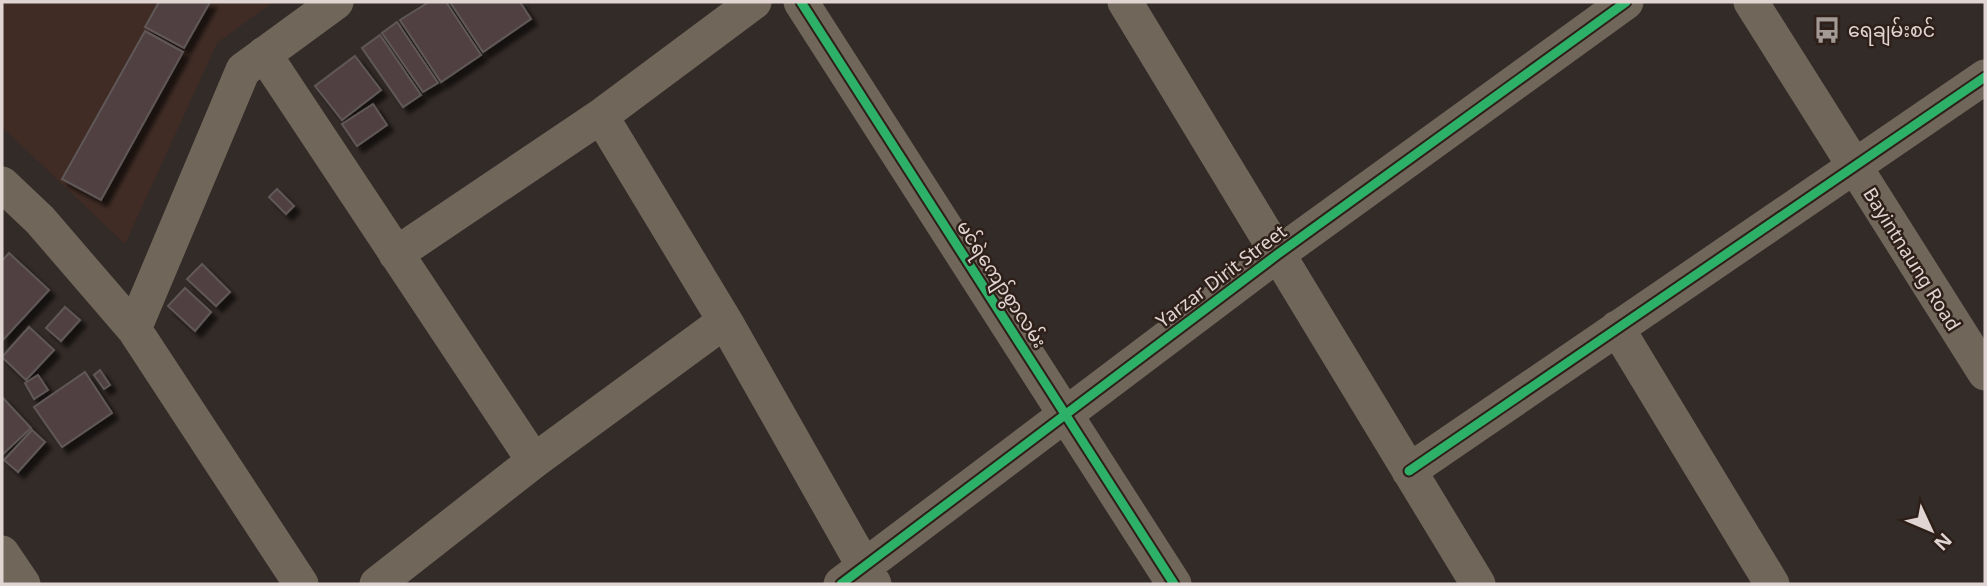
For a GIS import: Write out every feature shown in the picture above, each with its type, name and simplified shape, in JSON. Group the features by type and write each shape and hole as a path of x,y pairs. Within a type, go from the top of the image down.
{"street":[{"path":"134,329 243,70 336,2"},
{"path":"396,254 601,116 754,2"},
{"name":"မင်ရဲကျော်စွာလမ်း","path":"801,2 1174,584"},
{"name":"Yarzar Dirit Street","path":"859,579 1066,415 1278,254 1626,2"},
{"name":"Bayintnaung Road","path":"1751,2 1985,373"},
{"path":"1132,4 1278,254 1478,584"},
{"path":"264,54 534,461"},
{"path":"1409,471 1985,77"},
{"path":"601,116 725,321 859,579"},
{"path":"2,184 40,220 134,329 301,584"},
{"path":"377,584 534,461 725,321"},
{"path":"1617,328 1772,584"},
{"path":"2,553 23,584"}],"shaded area":[{"path":"2,2 273,2 217,43 125,244 2,127"}],"building":[{"path":"159,2 210,2 184,48 145,27"},
{"path":"429,2 446,2 481,55 441,82 400,20"},
{"path":"450,2 520,2 531,19 483,52"},
{"path":"397,22 438,83 423,92 382,33"},
{"path":"145,31 183,52 101,200 62,179"},
{"path":"380,35 421,95 403,107 362,48"},
{"path":"355,56 381,90 342,120 315,86"},
{"path":"373,104 387,125 357,146 342,124"},
{"path":"277,189 294,206 286,214 269,197"},
{"path":"9,253 49,290 2,341 2,261"},
{"path":"202,264 230,292 216,306 187,279"},
{"path":"185,288 211,312 195,331 168,306"},
{"path":"65,307 80,320 61,341 46,328"},
{"path":"29,327 54,350 26,380 2,357"},
{"path":"100,370 110,385 104,389 94,375"},
{"path":"85,372 112,413 62,447 34,407"},
{"path":"38,375 48,390 34,399 25,383"},
{"path":"2,397 31,428 2,455"},
{"path":"32,430 45,442 18,472 4,460"}],"cycle path":[{"path":"801,2 1174,584"},
{"path":"841,584 1278,254 1626,2"},
{"path":"1409,471 1985,77"}],"place":[{"name":"ရေချမ်းစင်","path":"1827,30"}]}
